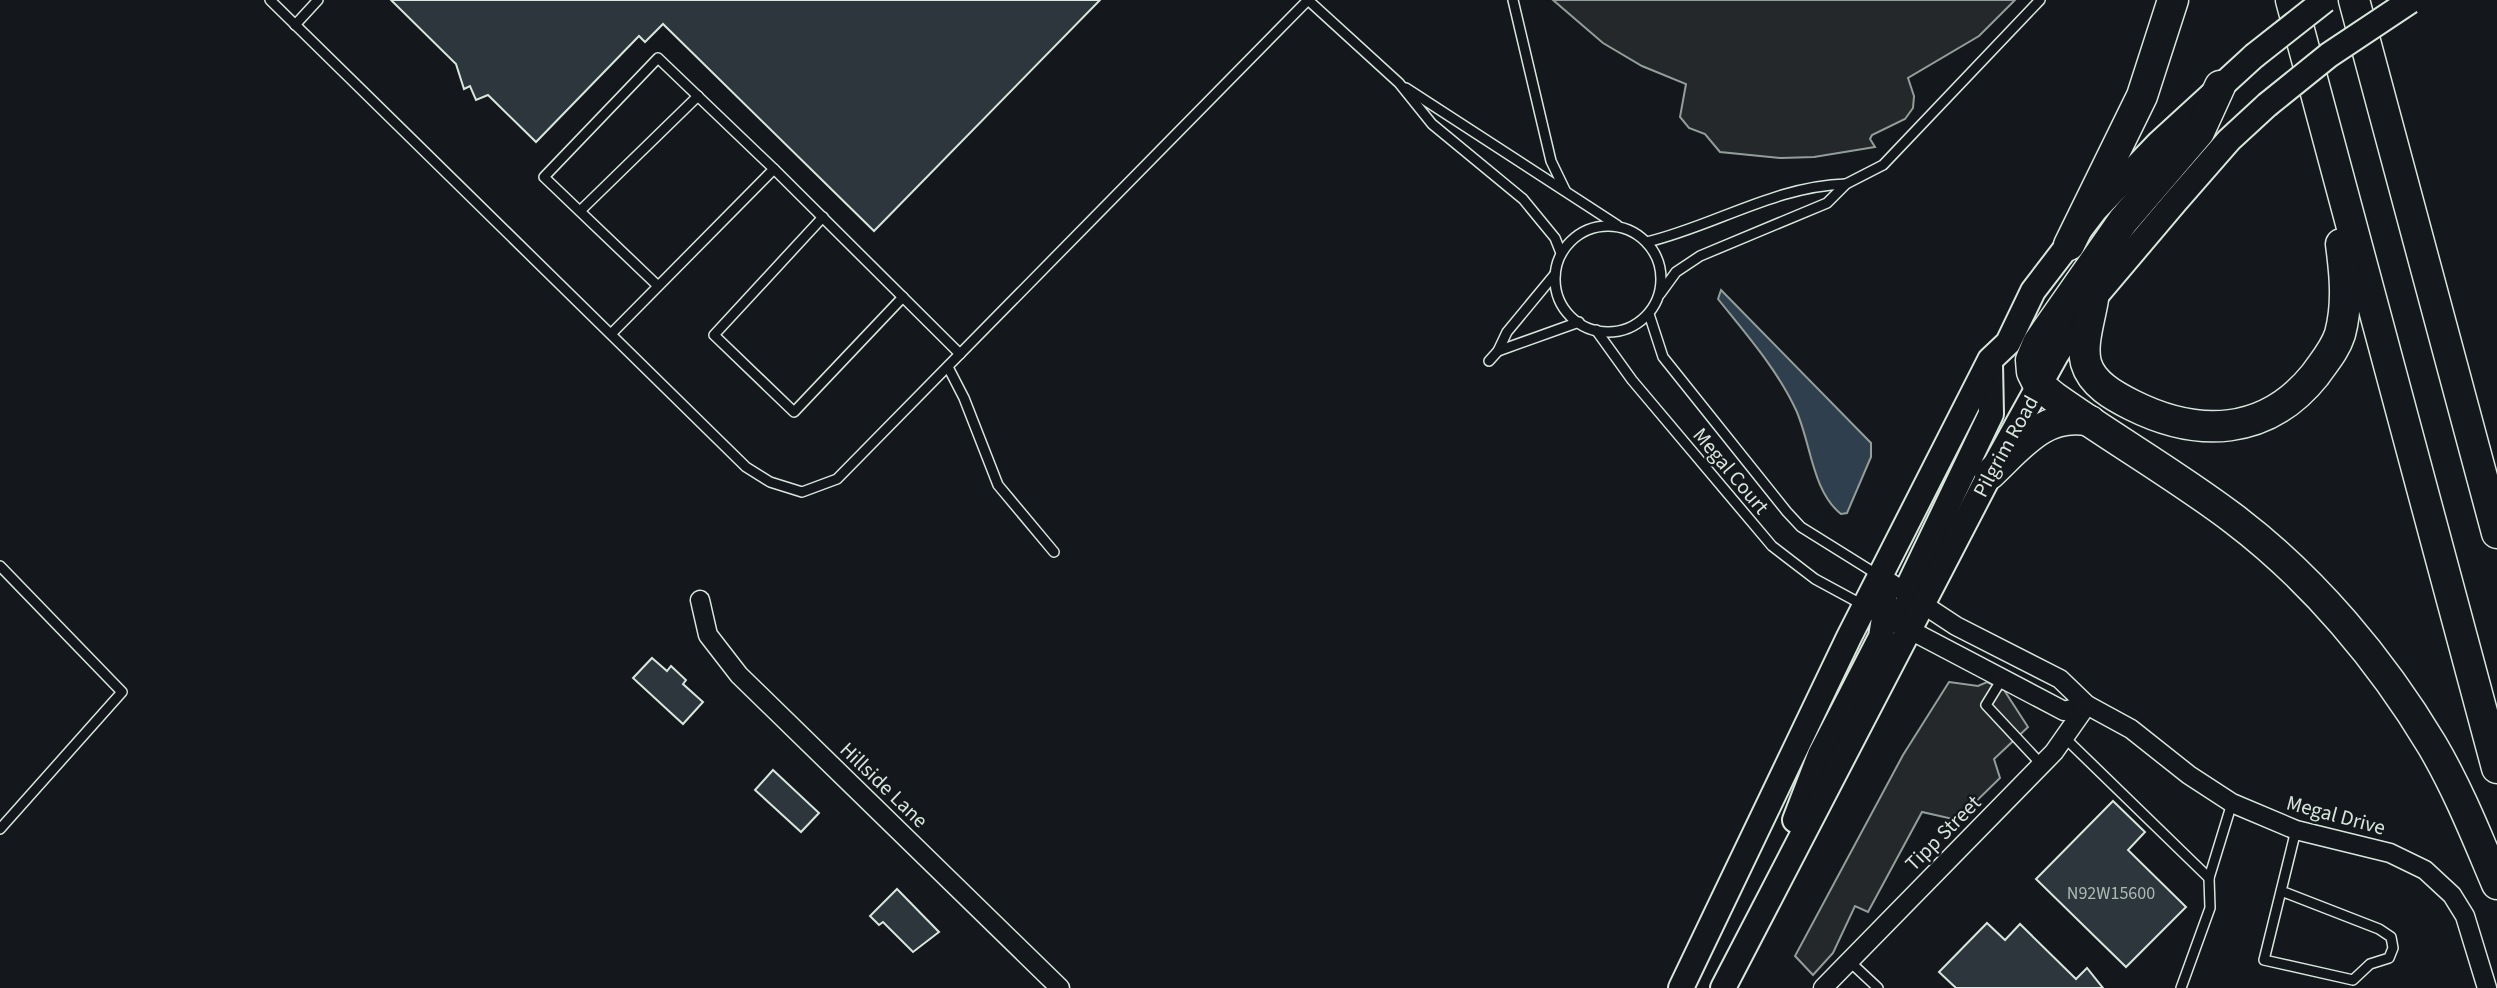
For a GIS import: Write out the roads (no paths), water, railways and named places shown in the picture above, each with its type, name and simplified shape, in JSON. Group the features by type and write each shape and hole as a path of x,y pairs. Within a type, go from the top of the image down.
{"highway":[{"path":"2069,245 2142,96 2173,0"},
{"path":"2093,299 2086,348 2089,369 2109,392 2162,420 2213,428 2245,424 2285,404 2308,383 2329,357 2339,335 2346,277 2338,230 2277,0"},
{"path":"2291,0 2497,768"},
{"path":"2354,0 2497,533"},
{"path":"2373,0 2497,480"},
{"path":"2220,86 2199,132 2123,221 2044,332 2031,366 2038,384 2197,492 2254,535 2312,590 2367,650 2432,745 2459,796 2497,884"},
{"path":"1990,474 2048,423 2066,419 2090,421"}],"street":[{"path":"1681,988 1875,611 1880,576 1990,360 2008,343 2032,291 2115,188 2220,86 2325,0"},
{"name":"Pilgrim Road","path":"1915,598 1990,474 2038,384 2093,299 2219,150 2267,105 2329,55 2410,0"},
{"path":"1723,988 1909,629 1923,554 1991,414 1990,360"},
{"name":"Megal Drive","path":"1880,576 1956,626 2060,679 2087,705 2131,729 2189,775 2232,803 2296,830 2390,853 2414,863 2434,877 2465,916 2487,988"},
{"name":"Hillside Lane","path":"700,600 708,635 738,675 1060,988"},
{"path":"1875,611 2064,711 2087,705"},
{"path":"1791,856 1796,818 1820,755 1881,636 1875,611"},
{"name":"Tipp Street","path":"1823,988 2042,765 2066,739 2087,705"}],"lane":[{"path":"270,0 746,467 770,482 803,492 837,479 1308,0 1399,83 1432,124 1523,199 1555,238 1561,253"},
{"path":"295,25 318,0"},
{"path":"1513,0 1551,161 1566,191"},
{"path":"1647,242 1680,234 1723,214 1782,195 1819,185 1846,184 1868,175 1898,151 2040,0"},
{"path":"659,286 544,177 658,58 960,354"},
{"path":"1399,83 1618,226 1639,234 1654,250 1662,272 1660,294"},
{"path":"580,211 698,96"},
{"path":"612,333 774,169"},
{"path":"1618,226 1596,226 1576,236 1561,253 1555,274 1558,297 1570,316 1596,330 1610,332 1632,327 1650,314 1676,272 1700,256 1827,203 1846,184"},
{"path":"823,218 714,335 794,412 903,296"},
{"path":"1489,361 1498,351 1507,332 1555,274"},
{"name":"Megal Court","path":"1650,314 1663,357 1787,512 1801,527 1880,576"},
{"path":"1498,351 1579,322"},
{"name":"Megal Court","path":"1596,330 1632,380 1772,546 1815,579 1875,611"},
{"path":"948,367 964,398 998,485 1054,552"},
{"path":"0,566 122,692 0,829"},
{"path":"2002,679 1986,705 2042,765"},
{"path":"2066,739 2209,878"},
{"path":"2181,988 2210,908 2209,878 2232,803"},
{"path":"2281,891 2379,929 2391,937 2393,948 2389,958 2370,964 2353,980 2264,960 2296,830"},
{"path":"1849,961 1878,988"}],"water":[{"path":"1721,290 1871,443 1871,457 1847,513 1841,514 1824,493 1796,410 1780,380 1718,299"}]}
